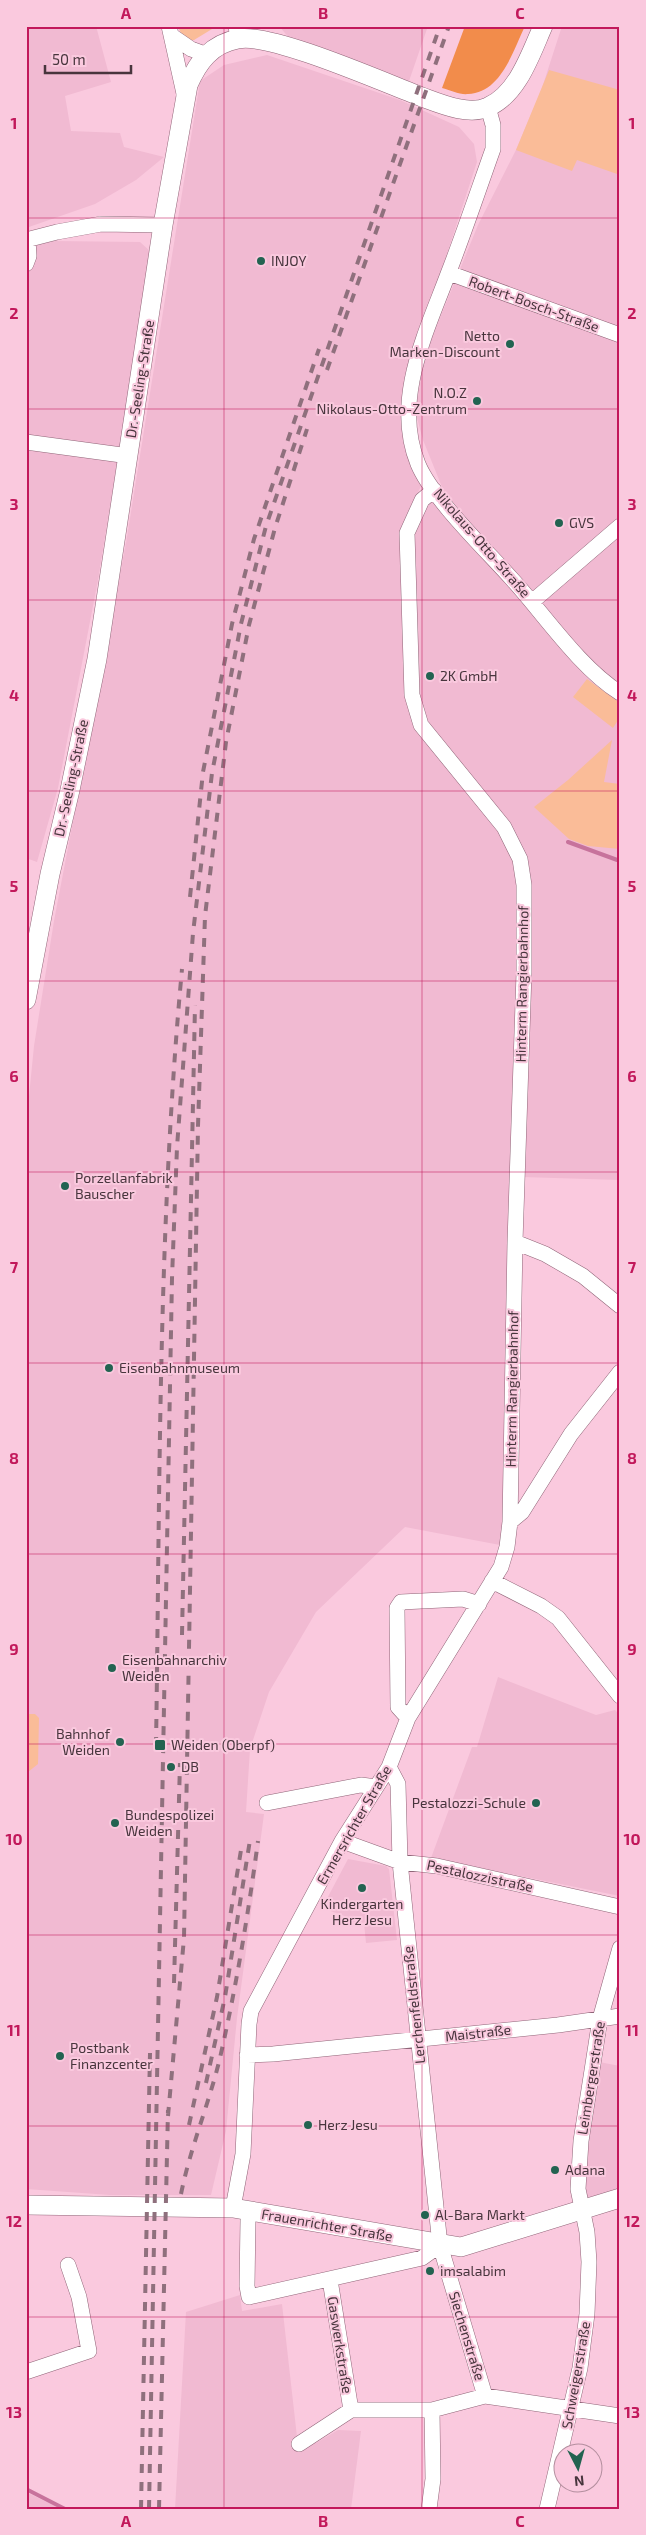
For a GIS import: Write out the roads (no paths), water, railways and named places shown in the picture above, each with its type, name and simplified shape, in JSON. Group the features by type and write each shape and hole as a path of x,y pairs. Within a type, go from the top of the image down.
{"main road":[{"path":"205,54 237,32 269,40 446,106 474,109 488,107 503,96 520,74 543,26"},
{"name":"Dr.-Seeling-Straße","path":"26,1000 50,874 70,790 96,659 129,456 163,225 186,99 192,77 205,54"},
{"name":"Frauenrichter Straße","path":"26,2205 233,2208 440,2245 461,2247 620,2198"}],"street":[{"path":"170,31 191,49 205,54"},
{"path":"170,31 186,99"},
{"name":"Nikolaus-Otto-Straße","path":"488,107 494,125 493,149 417,357 410,401 413,445 418,464 434,490 589,669 620,693"},
{"path":"26,264 29,256 27,240 101,224 163,225"},
{"name":"Robert-Bosch-Straße","path":"449,273 620,336"},
{"path":"26,442 129,456"},
{"name":"Hinterm Rangierbahnhof","path":"434,490 422,500 407,533 411,676 416,713 421,725 504,827 520,859 524,885 524,973 515,1242 510,1522"},
{"path":"532,601 620,526"},
{"path":"515,1242 545,1254 583,1276 620,1306"},
{"path":"510,1522 522,1512 571,1434 620,1372"},
{"name":"Ermersrichter Straße","path":"233,2208 243,2154 247,2055 252,2011 342,1841 389,1767 408,1718 500,1567 508,1547 510,1522"},
{"path":"492,1582 541,1606 558,1618 620,1696"},
{"path":"408,1718 398,1707 397,1608 401,1602 462,1599 479,1604"},
{"name":"Lerchenfeldstraße","path":"389,1767 398,1784 400,1862 440,2245"},
{"path":"268,1803 361,1785 376,1787"},
{"name":"Pestalozzistraße","path":"342,1841 400,1862 437,1866 620,1907"},
{"name":"Leimbergerstraße","path":"582,2210 578,2189 581,2142 600,2019 620,1948"},
{"name":"Maistraße","path":"247,2055 417,2039 620,2016"},
{"name":"Schweigerstraße","path":"547,2509 572,2409 587,2314 588,2240 582,2210"},
{"name":"Gaswerkstraße","path":"248,2220 247,2286 249,2297 422,2258 440,2245"},
{"name":"Siechenstraße","path":"432,2410 485,2396 440,2245"},
{"path":"31,2371 89,2351 79,2297 68,2265"},
{"name":"Gaswerkstraße","path":"330,2280 351,2410"},
{"path":"485,2396 620,2416"},
{"name":"Gaswerkstraße","path":"299,2444 351,2410 432,2410"},
{"path":"429,2509 433,2479 432,2410"}],"waterway":[{"path":"568,842 620,861"},
{"path":"26,2489 65,2509"}],"railway":[{"path":"149,2509 172,1278 177,1147 193,933 212,773 241,624 266,526 440,26"},
{"path":"327,370 449,26"},
{"path":"190,897 203,772 232,624 254,539 319,349"},
{"path":"168,2116 184,1938 198,1126 205,916 226,742 249,625 275,528 307,429"},
{"path":"156,1746 164,1260 168,1163 182,969"},
{"path":"182,1635 195,1005"},
{"path":"174,1983 180,1763"},
{"path":"206,2083 225,1997 250,1840"},
{"path":"181,2194 189,2161 215,2078 225,2035 241,1952 258,1841"},
{"path":"189,2125 217,1997 241,1850"},
{"path":"141,2509 150,2053"},
{"path":"159,2509 168,2110"}],"place":[{"name":"INJOY","path":"261,261"},
{"name":"Netto Marken-Discount","path":"510,344"},
{"name":"N.O.Z Nikolaus-Otto-Zentrum","path":"477,401"},
{"name":"GVS","path":"559,523"},
{"name":"2K GmbH","path":"430,676"},
{"name":"Porzellanfabrik Bauscher","path":"65,1186"},
{"name":"Eisenbahnmuseum","path":"109,1368"},
{"name":"Eisenbahnarchiv Weiden","path":"112,1668"},
{"name":"Bahnhof Weiden","path":"120,1742"},
{"name":"Weiden (Oberpf)","path":"160,1745"},
{"name":"DB","path":"171,1767"},
{"name":"Pestalozzi-Schule","path":"536,1803"},
{"name":"Bundespolizei Weiden","path":"115,1823"},
{"name":"Kindergarten Herz Jesu","path":"362,1888"},
{"name":"Postbank Finanzcenter","path":"60,2056"},
{"name":"Herz Jesu","path":"308,2125"},
{"name":"Adana","path":"555,2170"},
{"name":"Al-Bara Markt","path":"425,2215"},
{"name":"imsalabim","path":"430,2271"}]}
